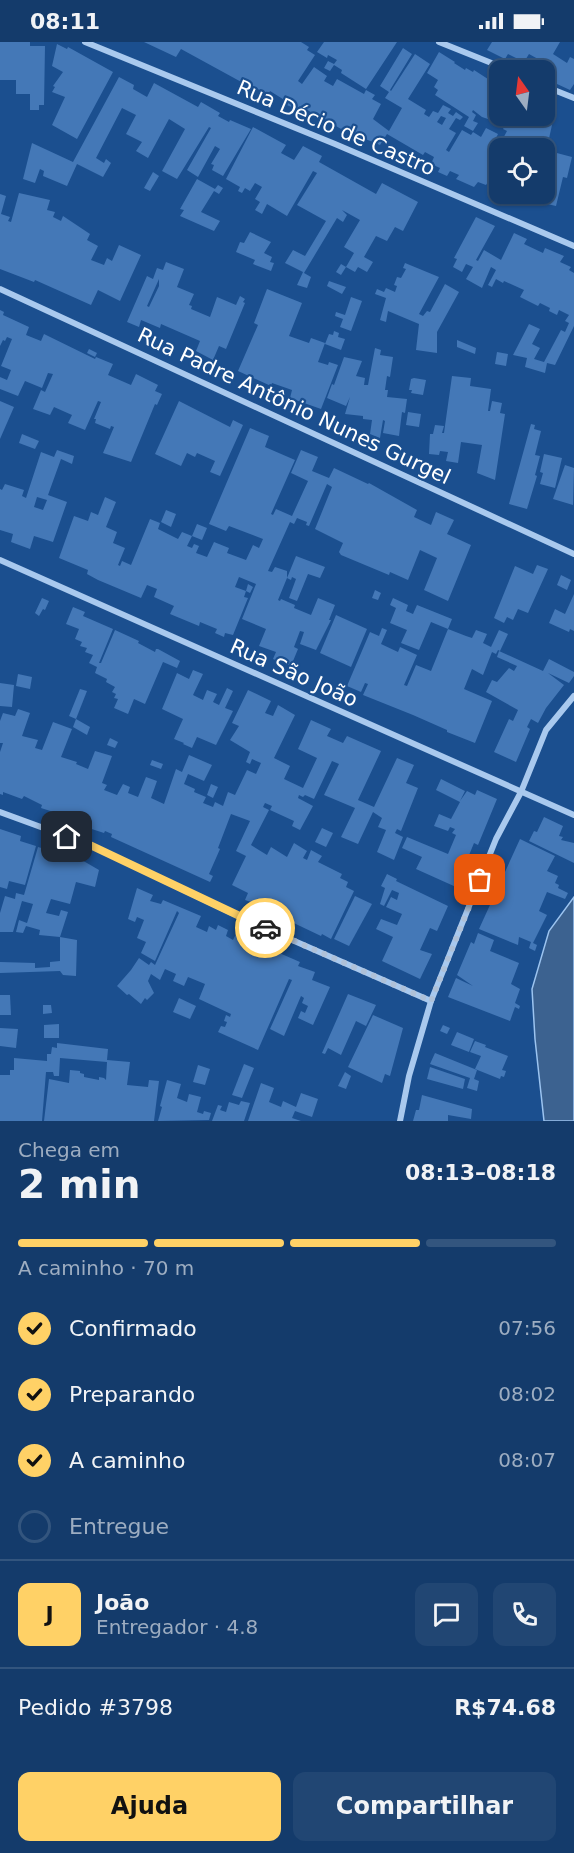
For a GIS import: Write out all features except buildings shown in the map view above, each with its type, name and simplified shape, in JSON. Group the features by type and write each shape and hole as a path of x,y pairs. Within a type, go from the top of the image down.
{"street":[{"name":"Rua Décio de Castro","path":"85,42 335,144 574,246"},
{"path":"439,42 489,62"},
{"path":"555,90 574,98"},
{"name":"Rua Padre Antônio Nunes Gurgel","path":"0,289 574,554"},
{"name":"Rua São João","path":"0,560 574,815"},
{"path":"400,1121 431,1001 496,839 521,792 546,730 574,696"},
{"path":"0,812 90,845 251,922 431,1001"}],"water":[{"path":"574,897 574,1121 544,1121 532,989 549,931"}],"way so far":[{"path":"265,928 431,1001 480,880"}],"route":[{"path":"67,837 90,845 265,928"}]}
